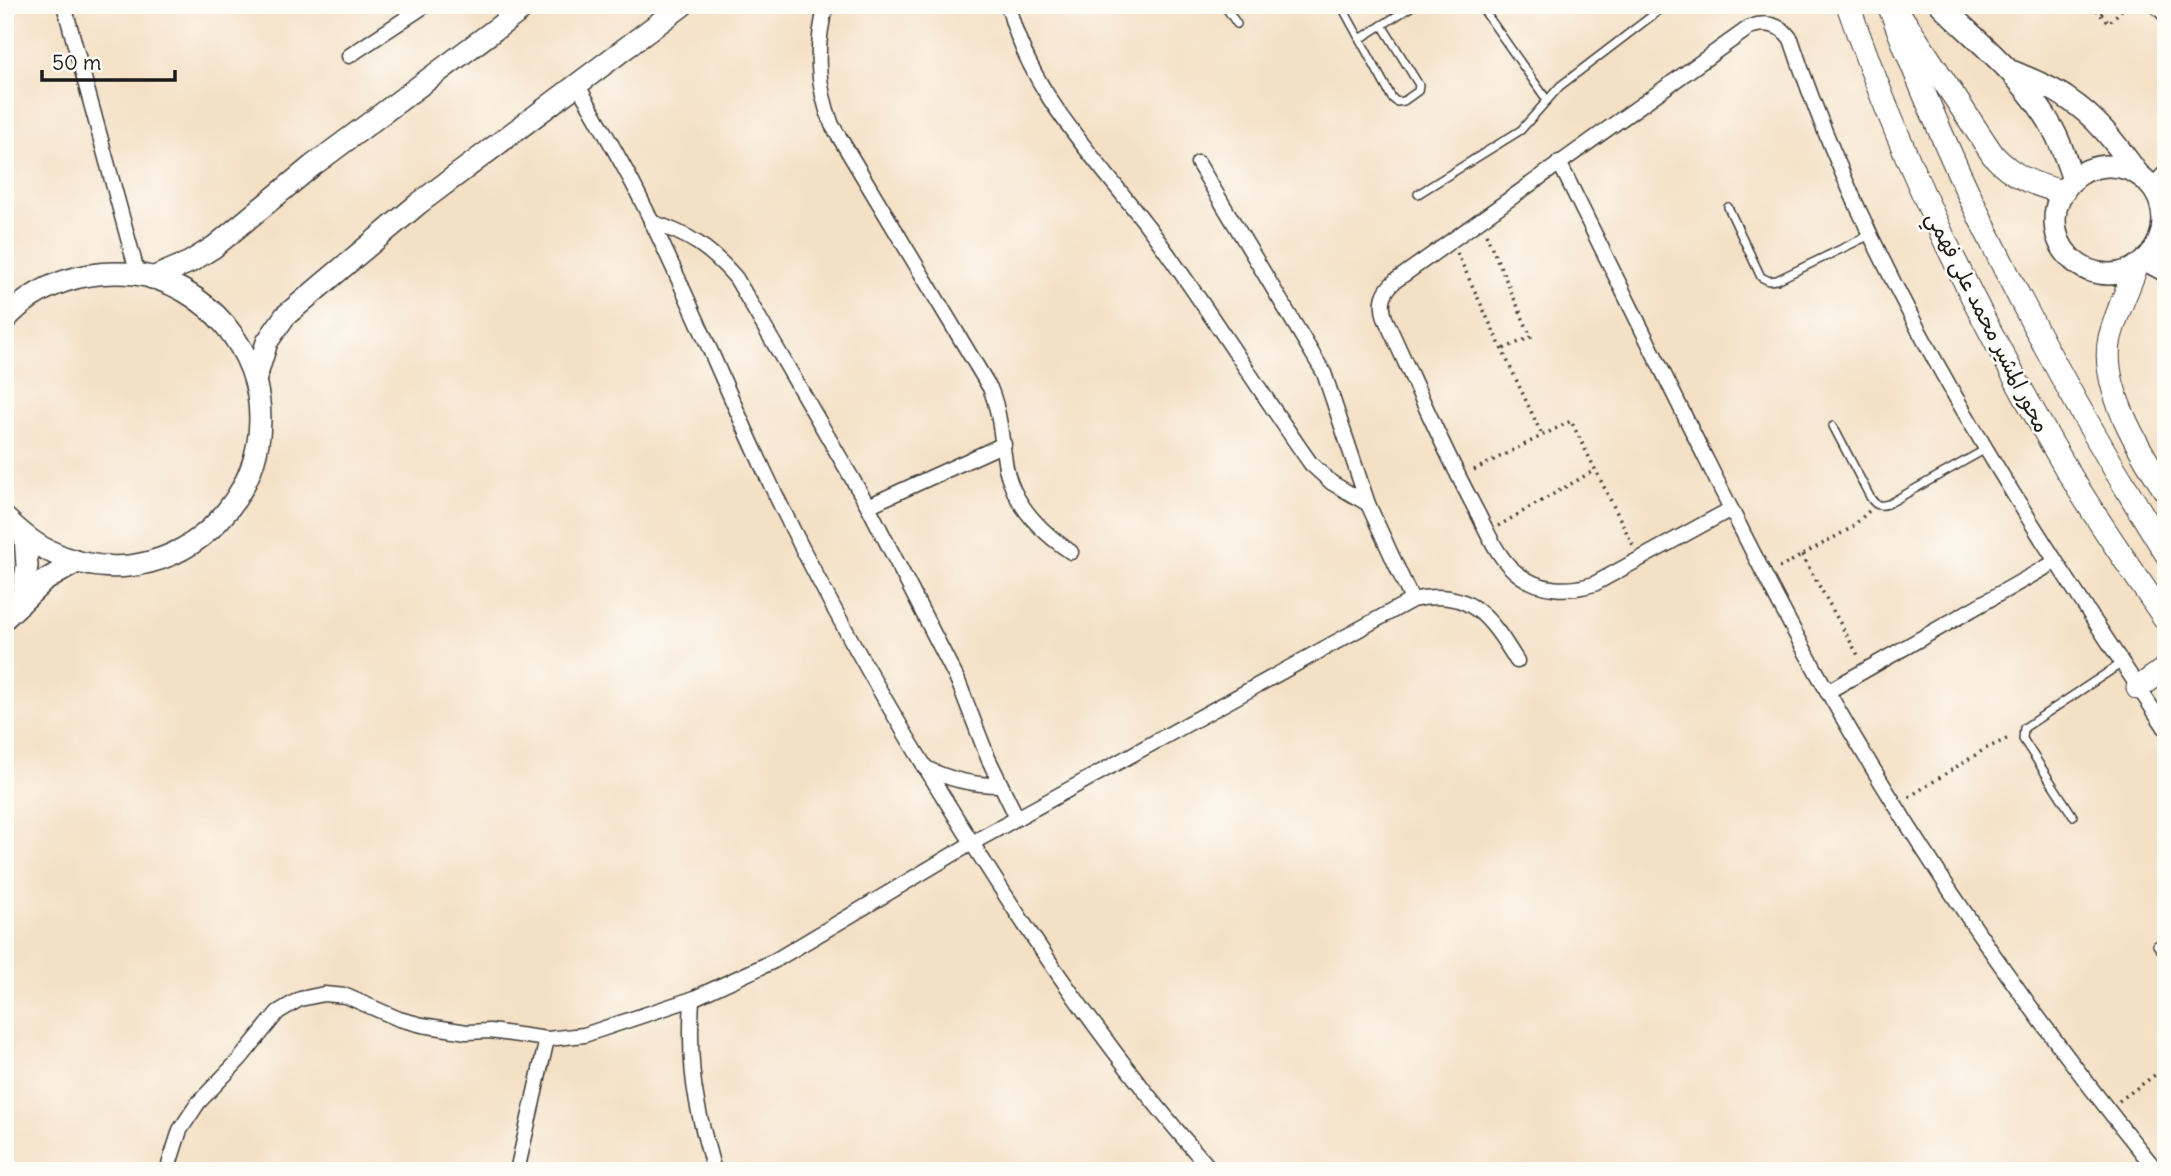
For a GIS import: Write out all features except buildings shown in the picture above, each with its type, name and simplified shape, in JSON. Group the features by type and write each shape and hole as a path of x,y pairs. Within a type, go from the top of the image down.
{"main road":[{"name":"محور المشير محمد على فهمي","path":"1847,5 1887,110 1978,309 2068,471 2166,620"},
{"name":"محور المشير محمد على فهمي","path":"1890,5 1938,126 2001,261 2106,456 2166,553"},
{"path":"1890,5 1909,26 2001,165 2034,185 2068,186"},
{"path":"2141,263 2110,338 2109,371 2131,429 2166,492"},
{"path":"2138,688 2166,668"}],"street":[{"path":"64,5 145,276"},
{"path":"349,56 426,5"},
{"path":"145,276 202,256 312,166 528,5"},
{"path":"255,381 267,342 285,316 418,204 683,5"},
{"path":"826,5 817,65 825,106 832,125 990,388 1000,416 1006,469 1020,502 1042,531 1071,552"},
{"path":"1008,5 1017,38 1041,85 1209,313 1307,459 1332,483 1368,504"},
{"path":"1941,5 2033,98 2054,131 2068,186"},
{"path":"1731,509 1594,584 1569,590 1530,582 1519,575 1501,556 1459,478 1385,318 1382,304 1390,286 1451,240 1750,27 1769,23 1786,32 1791,39 1826,136 1870,235 1932,355 2055,562 2166,729"},
{"path":"2006,69 2049,87 2085,110 2156,188 2163,226 2154,250 2141,263 2121,272 2106,274 2090,271 2076,263 2062,245 2055,222 2057,206 2068,186 2085,172 2112,166 2126,169 2156,188"},
{"path":"577,84 651,222 785,514 864,665 972,843 1043,953 1098,1032 1212,1171"},
{"path":"1559,162 1731,509 1827,692 1895,805 1994,956 2055,1041 2157,1171"},
{"path":"1198,163 1324,373 1368,504 1412,600"},
{"path":"651,222 676,230 699,242 736,278 868,506 958,681 999,785 1017,818"},
{"path":"2141,263 2166,271"},
{"path":"5,320 26,301 67,280 114,272 145,276 176,287 198,299 217,316 246,357 255,381 260,407 260,433 255,458 246,483 233,505 216,525 173,554 122,566 77,562 47,550 25,536 5,518"},
{"path":"868,506 1004,444"},
{"path":"21,603 27,566 25,536"},
{"path":"5,618 44,582 77,562"},
{"path":"1827,692 2055,562"},
{"path":"167,1171 180,1130 198,1103 240,1059 278,1012 300,999 324,994 346,996 388,1015 422,1025 467,1032 490,1031 547,1040 584,1035 692,999 774,961 972,843 1412,600 1425,597 1452,598 1476,608 1495,625 1517,661"},
{"path":"925,767 960,782 999,785"},
{"path":"692,999 693,1078 714,1171"},
{"path":"517,1171 547,1040"}],"lane":[{"path":"1224,5 1237,24"},
{"path":"1341,5 1392,98 1397,102 1404,101 1418,91 1419,85 1382,25"},
{"path":"1360,39 1414,5"},
{"path":"1480,5 1547,100"},
{"path":"2150,5 2166,20"},
{"path":"1418,194 1521,130 1568,80 1662,7"},
{"path":"1728,207 1761,277 1769,281 1777,280 1870,235"},
{"path":"1832,426 1874,504 1881,506 1986,449"},
{"path":"2073,816 2023,739 2022,733 2028,724 2122,663"},
{"path":"2157,945 2166,956"}],"path":[{"path":"2091,5 2109,23 2126,5"},
{"path":"2100,15 2109,5"},
{"path":"1480,220 1531,337 1501,350"},
{"path":"1451,240 1542,435"},
{"path":"1459,478 1571,421 1640,559"},
{"path":"1488,532 1595,470"},
{"path":"1765,576 1851,528 1874,504"},
{"path":"1802,555 1866,670"},
{"path":"1895,805 1985,750 2022,733"},
{"path":"2108,1110 2166,1067"}]}
